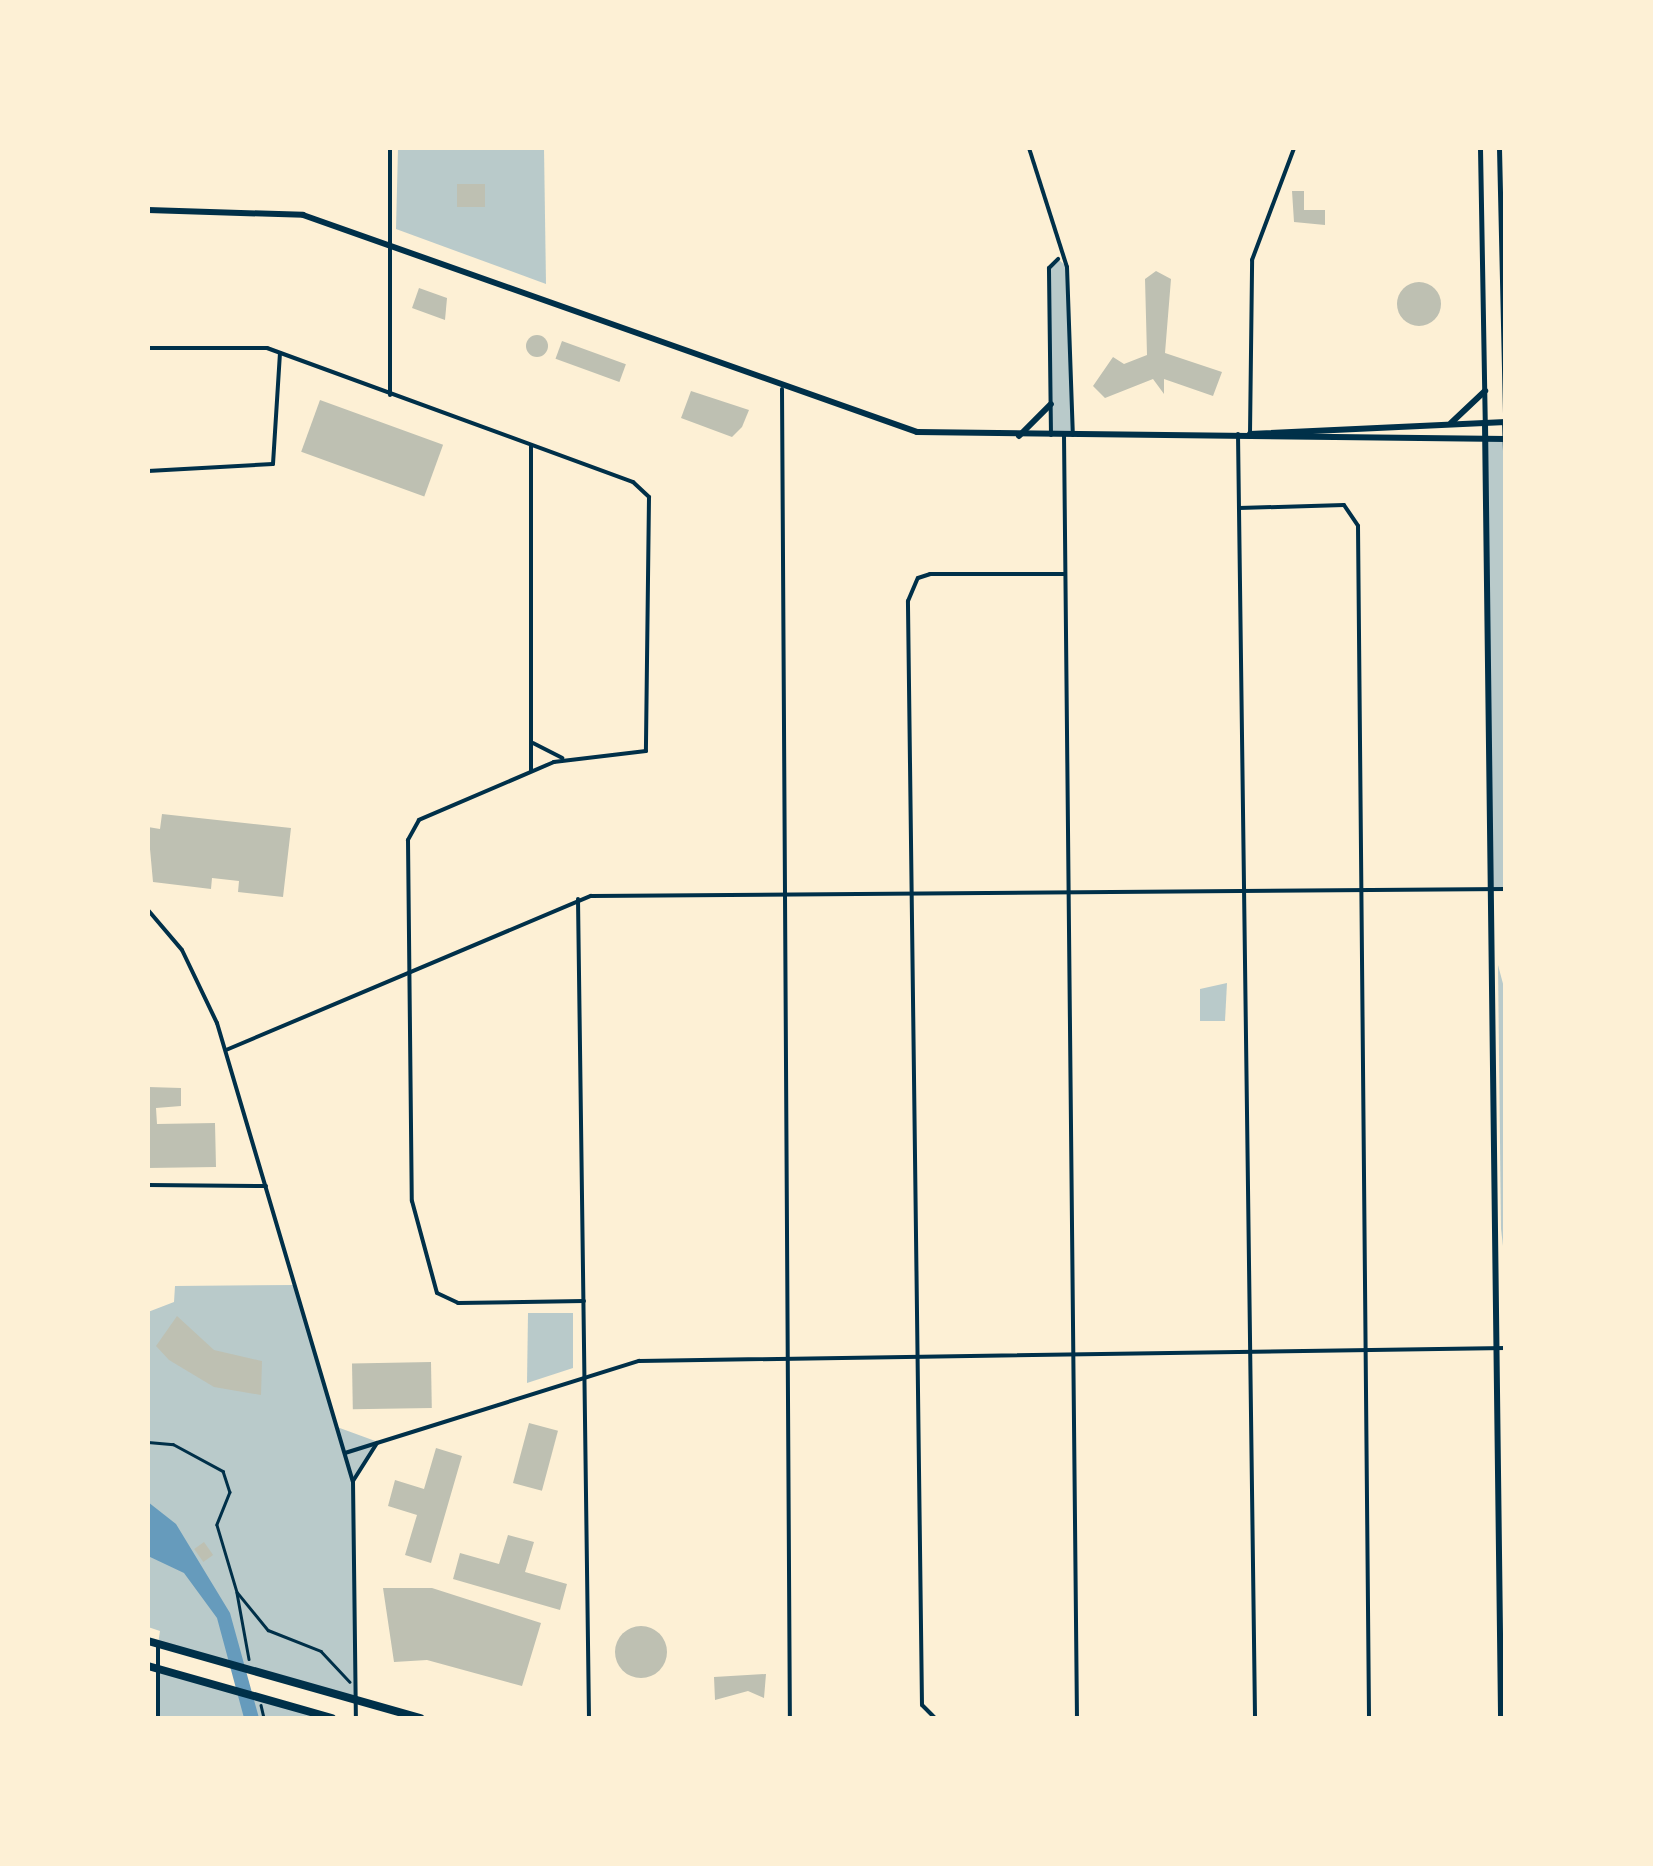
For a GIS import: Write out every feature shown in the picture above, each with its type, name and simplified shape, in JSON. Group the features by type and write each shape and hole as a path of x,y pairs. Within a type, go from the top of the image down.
{"highway":[{"path":"148,1641 420,1718"},
{"path":"148,1666 332,1718"}],"main road":[{"path":"148,210 288,212 782,389 916,432 1505,440"},
{"path":"1451,423 1485,391"},
{"path":"1018,436 1051,404"},
{"path":"1486,422 1490,889 1501,1348 1501,1718"},
{"path":"1250,434 1505,422 1506,460"}],"street":[{"path":"390,148 390,394"},
{"path":"1029,148 1058,259 1067,266 1065,574 1077,1718"},
{"path":"1250,434 1252,260 1294,148"},
{"path":"1480,148 1486,422"},
{"path":"1498,148 1505,422"},
{"path":"1051,436 1049,268 1058,259"},
{"path":"148,348 280,353 633,482 649,497 650,744 635,758 567,759 540,752 530,737"},
{"path":"148,472 274,464 280,353"},
{"path":"782,389 781,895 790,1718"},
{"path":"1238,434 1255,1718"},
{"path":"531,446 531,771"},
{"path":"1238,508 1344,505 1356,516 1369,1718"},
{"path":"934,1718 922,1705 910,589 930,574 1065,574"},
{"path":"567,759 531,771 411,828 412,1201 437,1293 458,1303 584,1301"},
{"path":"226,1050 578,899 1506,889"},
{"path":"578,899 589,1718"},
{"path":"148,910 190,963 226,1050 353,1481 356,1718"},
{"path":"148,1185 266,1186"},
{"path":"345,1453 639,1361 1501,1348"},
{"path":"353,1481 378,1442"},
{"path":"158,1644 158,1718"}],"path":[{"path":"148,1442 173,1444 223,1471 230,1492 218,1525 237,1592 251,1666"},
{"path":"237,1592 268,1630 321,1651 357,1684"},
{"path":"260,1701 264,1718"}],"shaded area":[{"path":"398,148 544,148 546,284 396,229"},
{"path":"1058,259 1067,267 1073,435 1051,436 1049,268"},
{"path":"1485,439 1505,439 1505,889 1490,889"},
{"path":"1498,965 1506,995 1505,1263 1501,1229"},
{"path":"1227,983 1225,1021 1200,1021 1200,989"},
{"path":"296,1285 337,1427 378,1442 353,1481 357,1700 158,1644 160,1631 148,1627 148,1312 174,1302 175,1286"},
{"path":"528,1313 573,1313 573,1368 527,1383"},
{"path":"159,1670 332,1718 158,1718"}],"water":[{"path":"148,1502 176,1524 230,1613 259,1718 244,1718 217,1618 184,1573 148,1556"}],"building":[{"path":"457,184 485,184 485,207 457,207"},
{"path":"1292,191 1304,191 1304,210 1325,210 1325,225 1294,222"},
{"path":"1156,271 1171,279 1165,353 1222,372 1213,396 1164,379 1164,394 1153,379 1105,398 1093,386 1113,357 1124,364 1147,355 1145,279"},
{"path":"1419,282 1435,288 1441,304 1435,320 1419,326 1403,320 1397,304 1403,288"},
{"path":"419,288 447,298 445,320 412,308"},
{"path":"537,335 545,338 545,354 537,357 529,354 526,346 529,338"},
{"path":"562,341 626,364 619,382 556,359"},
{"path":"691,391 749,410 742,427 732,437 681,418"},
{"path":"320,400 443,445 424,496 301,452"},
{"path":"162,814 291,828 283,897 238,892 239,881 212,878 211,889 153,882 148,827 160,829"},
{"path":"148,1087 181,1088 181,1106 156,1108 157,1124 215,1123 216,1167 148,1168"},
{"path":"177,1316 214,1350 262,1361 261,1395 214,1387 169,1360 156,1346"},
{"path":"431,1362 432,1408 353,1409 352,1363"},
{"path":"529,1423 558,1431 542,1491 513,1483"},
{"path":"436,1448 462,1456 431,1563 405,1555 417,1515 388,1506 395,1480 424,1489"},
{"path":"508,1535 534,1542 525,1572 567,1584 560,1610 453,1579 460,1553 499,1564"},
{"path":"204,1542 213,1555 203,1562 194,1549"},
{"path":"383,1588 432,1588 541,1623 522,1686 427,1660 394,1662"},
{"path":"641,1626 660,1633 667,1652 660,1671 641,1678 622,1671 615,1652 622,1633"},
{"path":"766,1674 764,1698 748,1691 715,1700 714,1677"}]}
